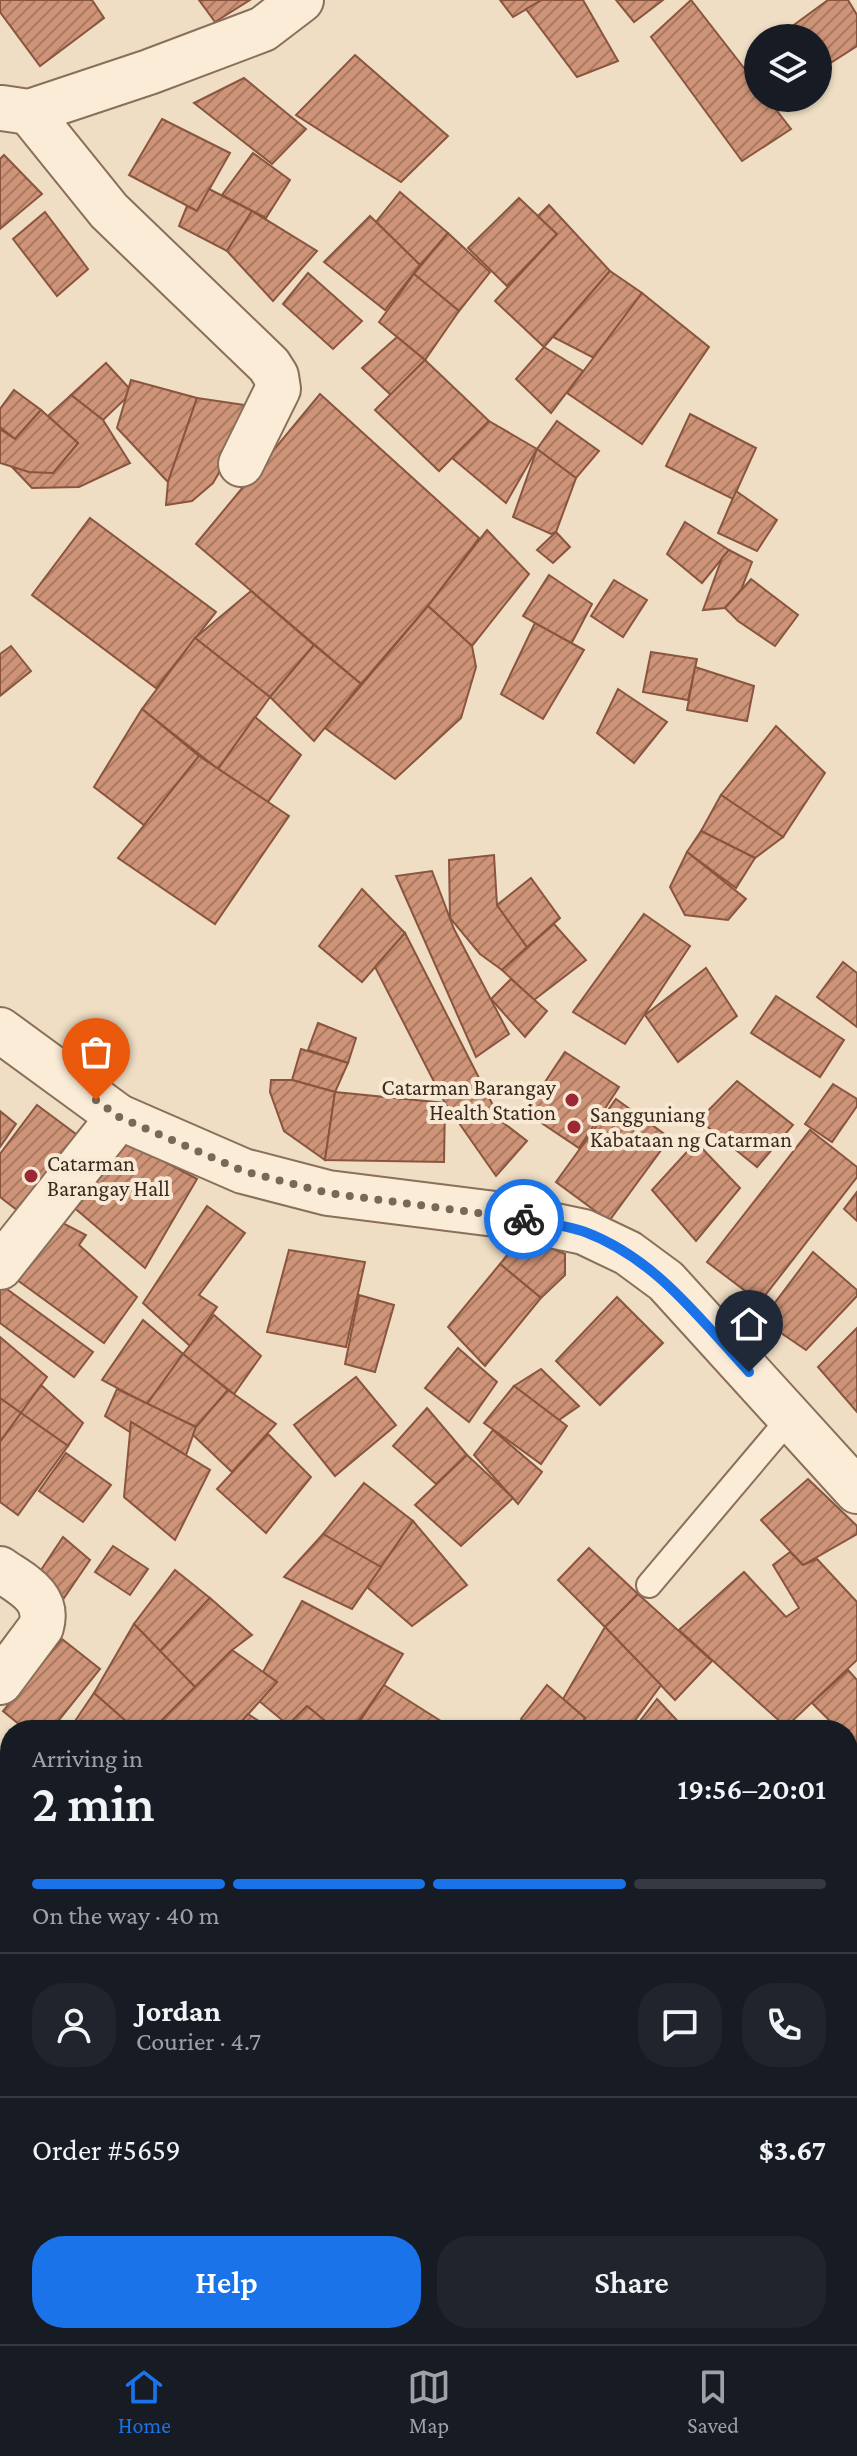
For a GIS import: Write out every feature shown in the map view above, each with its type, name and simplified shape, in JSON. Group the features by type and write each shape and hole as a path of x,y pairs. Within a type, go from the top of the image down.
{"street":[{"path":"241,464 278,389 276,376 269,365 109,211 14,110 149,72 263,29 301,0"},
{"path":"0,1030 119,1117 243,1171 328,1193 503,1215 584,1232 628,1253 666,1281 857,1491"},
{"path":"0,1267 119,1117"},
{"path":"0,1569 36,1595 42,1603 44,1617 41,1627 0,1682"}],"lane":[{"path":"649,1585 790,1418"}],"building":[{"path":"0,0 92,0 104,18 40,66 0,12"},
{"path":"199,0 250,0 215,22"},
{"path":"500,0 542,0 513,17"},
{"path":"542,0 583,0 618,61 577,77 526,9"},
{"path":"616,0 663,0 634,22"},
{"path":"691,0 744,68 744,112 778,112 791,129 742,161 651,37"},
{"path":"828,0 848,0 857,15 857,46 832,62 832,24 795,24"},
{"path":"355,55 448,136 401,182 296,115"},
{"path":"244,78 306,129 272,164 194,103"},
{"path":"162,119 230,153 197,211 129,175"},
{"path":"253,153 290,180 266,218 222,195"},
{"path":"4,155 42,194 0,229 0,159"},
{"path":"209,189 252,211 227,251 179,226 187,206 197,211"},
{"path":"400,192 448,233 420,265 376,222"},
{"path":"519,198 557,234 507,286 468,248"},
{"path":"549,205 610,271 544,347 495,301 557,234 538,216"},
{"path":"252,211 317,251 273,301 227,251"},
{"path":"45,212 88,269 57,296 13,239"},
{"path":"370,216 420,265 385,310 324,262"},
{"path":"448,233 490,272 459,311 414,274"},
{"path":"610,271 642,293 594,358 553,337"},
{"path":"308,273 362,321 333,349 283,304"},
{"path":"414,274 459,311 425,360 379,322"},
{"path":"642,293 709,347 642,444 567,393"},
{"path":"397,337 425,360 391,395 362,368"},
{"path":"544,347 583,371 551,413 516,379"},
{"path":"425,360 489,421 439,471 375,410"},
{"path":"106,363 129,388 125,399 103,420 71,395"},
{"path":"131,380 197,398 168,482 117,428"},
{"path":"14,390 41,410 15,439 0,427 0,409"},
{"path":"320,394 479,538 428,606 361,684 196,544"},
{"path":"71,395 103,420 130,463 79,487 32,488 13,468 53,473 78,443 48,416"},
{"path":"197,398 245,405 233,448 213,483 192,501 166,505 168,482"},
{"path":"41,410 78,443 53,473 29,472 0,463 0,429 15,439"},
{"path":"690,414 756,448 733,499 666,466"},
{"path":"489,421 537,449 506,503 452,458"},
{"path":"557,421 599,451 576,478 537,449"},
{"path":"537,449 576,478 556,532 551,534 513,517"},
{"path":"736,491 777,520 757,551 718,533"},
{"path":"90,518 216,612 156,688 32,595"},
{"path":"685,522 729,550 702,583 667,554"},
{"path":"487,530 529,574 472,646 428,606"},
{"path":"556,532 570,547 553,563 537,550"},
{"path":"729,550 752,562 741,590 725,608 703,610 722,558"},
{"path":"549,575 592,604 571,644 523,616"},
{"path":"751,579 798,615 775,646 738,621 725,608"},
{"path":"614,580 647,600 623,637 591,616"},
{"path":"251,591 314,645 270,697 195,638"},
{"path":"428,606 472,646 476,667 461,718 395,779 325,728"},
{"path":"535,623 584,650 543,719 501,694"},
{"path":"195,638 270,697 218,769 142,709"},
{"path":"314,645 361,684 314,741 270,697"},
{"path":"11,646 31,671 0,696 0,654"},
{"path":"651,652 697,659 688,700 643,692"},
{"path":"695,667 754,686 747,721 687,710"},
{"path":"618,689 667,722 634,763 597,733"},
{"path":"142,709 199,756 144,825 94,787"},
{"path":"255,717 301,755 268,802 218,769"},
{"path":"776,726 825,773 783,837 721,795"},
{"path":"199,756 289,816 215,924 118,858"},
{"path":"721,795 783,837 755,858 701,831"},
{"path":"701,831 755,858 736,888 687,852"},
{"path":"687,852 746,899 728,920 685,915 670,887"},
{"path":"494,855 497,905 527,947 502,970 480,954 450,918 449,860"},
{"path":"432,871 454,929 509,1034 476,1057 396,876"},
{"path":"531,878 560,918 527,947 497,905"},
{"path":"362,889 405,933 362,982 319,946"},
{"path":"644,914 690,946 625,1044 573,1012"},
{"path":"554,924 586,960 534,1000 502,970"},
{"path":"405,933 501,1121 527,1141 496,1176 445,1103 375,967"},
{"path":"843,962 857,973 857,1027 817,997"},
{"path":"706,968 737,1016 678,1062 645,1015"},
{"path":"511,979 547,1011 525,1037 491,999"},
{"path":"776,996 844,1040 820,1077 751,1033"},
{"path":"318,1023 356,1038 348,1063 308,1050"},
{"path":"301,1049 348,1063 335,1092 292,1080"},
{"name":"Catarman Barangay Health Station","path":"565,1052 619,1087 579,1148 525,1112"},
{"path":"271,1080 292,1080 335,1092 325,1160 284,1131 270,1092"},
{"path":"737,1081 793,1125 757,1167 699,1120"},
{"path":"833,1084 857,1099 857,1106 832,1142 805,1124"},
{"path":"335,1092 445,1103 444,1162 325,1160"},
{"path":"616,1099 670,1138 609,1221 556,1182"},
{"name":"Catarman Barangay Hall","path":"37,1105 88,1143 30,1220 0,1197 0,1154"},
{"path":"0,1111 16,1124 0,1147"},
{"path":"810,1130 857,1167 857,1177 760,1302 707,1262"},
{"path":"115,1135 197,1179 145,1268 64,1199"},
{"path":"696,1142 740,1188 696,1241 652,1190"},
{"path":"857,1192 857,1221 844,1209"},
{"path":"207,1206 245,1233 199,1295 217,1307 190,1346 143,1303"},
{"path":"51,1217 86,1235 79,1245 137,1297 104,1343 9,1274"},
{"path":"522,1236 565,1254 565,1275 541,1298 500,1264"},
{"path":"289,1250 365,1262 346,1347 267,1332"},
{"path":"813,1252 857,1290 857,1296 806,1350 762,1320"},
{"path":"500,1264 541,1298 485,1366 448,1327"},
{"path":"0,1284 93,1352 74,1377 0,1323"},
{"path":"359,1295 394,1305 375,1372 345,1364"},
{"path":"617,1297 663,1343 600,1405 556,1361"},
{"path":"214,1315 261,1356 234,1394 183,1354"},
{"path":"143,1320 183,1354 147,1404 102,1380"},
{"path":"857,1328 857,1412 818,1367"},
{"path":"0,1337 47,1377 21,1413 0,1398"},
{"path":"458,1348 497,1382 469,1422 425,1388"},
{"path":"183,1354 228,1390 196,1427 147,1404"},
{"path":"541,1369 579,1406 559,1420 514,1386"},
{"path":"356,1377 396,1425 335,1476 294,1425"},
{"path":"41,1385 83,1423 68,1446 21,1413"},
{"path":"514,1386 567,1426 541,1464 484,1423"},
{"path":"117,1389 196,1427 186,1455 131,1422 130,1432 105,1416"},
{"path":"228,1390 276,1424 232,1472 193,1435 196,1427"},
{"path":"0,1398 21,1413 0,1442"},
{"path":"427,1408 467,1455 436,1484 393,1446"},
{"path":"21,1413 68,1446 18,1515 0,1502 0,1442"},
{"path":"131,1422 210,1470 175,1540 124,1497"},
{"path":"493,1430 542,1472 518,1504 474,1455"},
{"path":"268,1434 311,1477 266,1533 217,1489"},
{"path":"66,1453 111,1485 83,1522 39,1491"},
{"path":"467,1455 513,1498 461,1546 415,1505"},
{"path":"808,1479 857,1526 857,1534 803,1565 761,1520"},
{"path":"364,1483 413,1521 381,1567 323,1534"},
{"path":"413,1521 467,1585 412,1626 367,1587"},
{"path":"323,1534 381,1567 352,1609 284,1577"},
{"path":"63,1537 90,1560 64,1598 37,1576"},
{"path":"113,1546 148,1569 130,1595 95,1572"},
{"path":"589,1548 638,1594 605,1627 558,1580"},
{"path":"790,1552 803,1565 817,1559 857,1602 857,1660 793,1720 778,1720 679,1630 744,1572 786,1617 799,1608 773,1565"},
{"path":"175,1570 210,1598 160,1651 134,1624"},
{"path":"638,1594 712,1661 675,1700 605,1627"},
{"path":"210,1598 252,1635 195,1687 160,1651"},
{"path":"302,1601 403,1654 359,1720 324,1720 307,1706 293,1720 282,1720 259,1701 277,1682 263,1672"},
{"path":"134,1624 195,1687 162,1720 125,1720 94,1693"},
{"path":"605,1627 661,1685 635,1720 584,1720 563,1699"},
{"path":"62,1639 100,1669 59,1720 14,1720 3,1711"},
{"path":"232,1650 277,1682 243,1720 162,1720"},
{"path":"848,1670 857,1680 857,1720 829,1720 812,1703"},
{"path":"384,1685 439,1720 361,1720"},
{"path":"547,1685 585,1718 584,1720 521,1719"},
{"path":"94,1693 125,1720 76,1720"},
{"path":"657,1699 677,1720 641,1720"},
{"path":"307,1706 324,1720 293,1720"},
{"path":"248,1714 257,1720 243,1720"}],"way so far":[{"path":"96,1100 119,1117 243,1171 328,1193 524,1219"}],"place":[{"name":"Catarman Barangay Health Station","path":"572,1100"},
{"name":"Sangguniang Kabataan ng Catarman","path":"574,1127"},
{"name":"Catarman Barangay Hall","path":"31,1176"}],"route":[{"path":"524,1219 584,1232 628,1253 666,1281 749,1372"}]}
